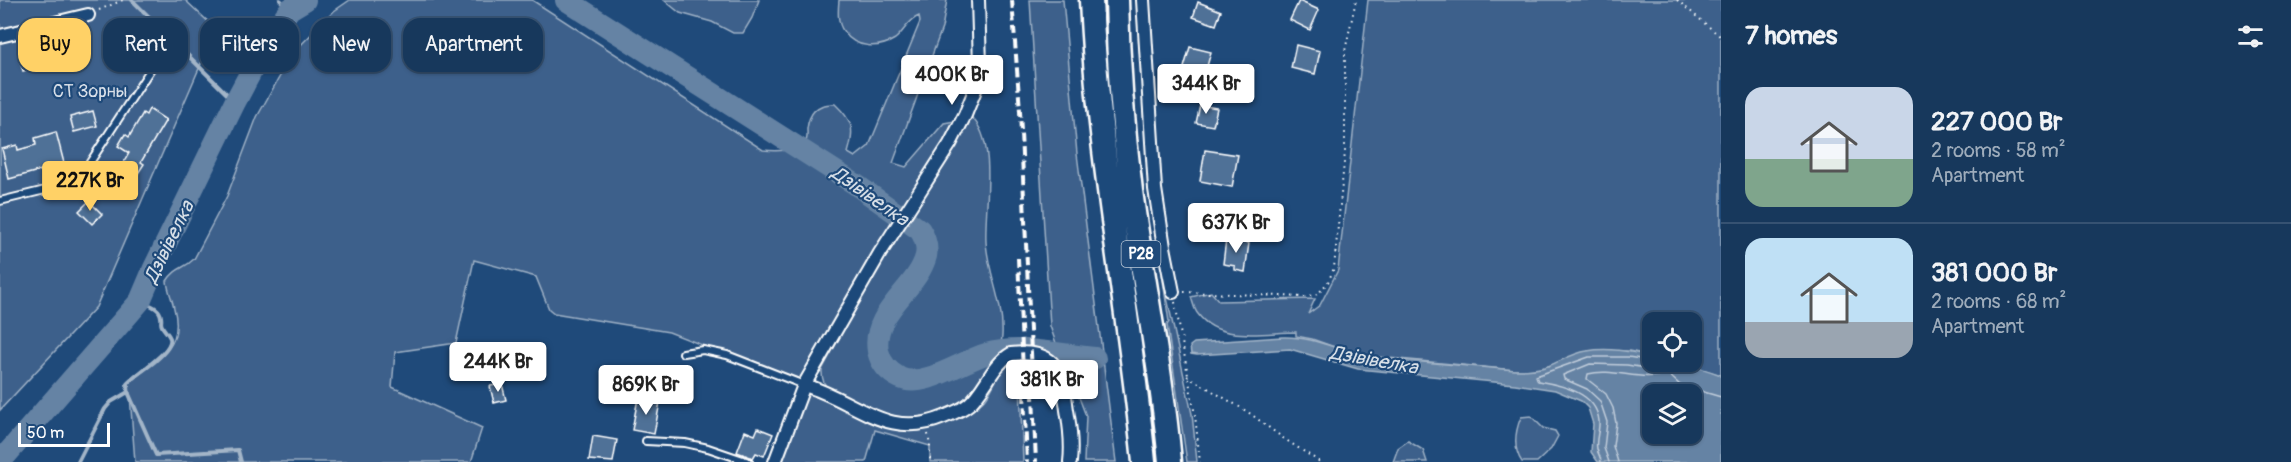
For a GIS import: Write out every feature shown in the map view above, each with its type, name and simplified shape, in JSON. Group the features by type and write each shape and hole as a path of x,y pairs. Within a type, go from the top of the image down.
{"highway":[{"name":"Р28","path":"1091,0 1100,129 1144,462"},
{"name":"Р28","path":"1117,0 1122,97 1131,190 1170,462"}],"street":[{"path":"776,462 804,385 908,206 950,144 975,90 980,65 978,0"},
{"path":"1143,0 1155,189 1173,292"},
{"path":"0,36 88,15"},
{"path":"804,385 877,417 907,426 925,423 961,410 970,404 998,366 1011,354 1043,356 1059,369 1062,380 1070,427 1070,462"}],"lane":[{"path":"0,201 74,183 149,72"},
{"path":"683,353 703,350 727,355 804,385"},
{"path":"646,441 685,443 749,462"}],"path":[{"path":"1200,462 1196,415 1177,326 1173,292 1305,297 1318,294 1328,282 1334,268 1345,152 1345,51 1356,0"},
{"path":"1677,0 1721,37"},
{"path":"88,15 123,1"},
{"path":"1187,376 1248,412 1320,462"},
{"path":"925,423 930,446 930,462"}],"green space":[{"name":"СТ Зорны","path":"0,0 185,0 204,18 200,18 200,66 96,307 0,410"},
{"path":"350,0 532,0 763,150 785,150 802,146 807,140 808,123 815,109 835,104 846,115 851,126 848,153 855,157 869,146 920,22 919,16 909,23 895,39 882,45 868,46 849,38 840,25 839,0 947,0 942,28 893,163 906,167 944,123 972,118 980,129 987,159 987,254 1002,324 998,355 965,404 945,413 920,419 900,419 880,414 832,392 822,378 822,370 881,261 804,385 669,332 554,313 549,309 536,277 474,260 456,343 395,352 392,387 482,428 471,462 135,462 129,382 158,360 172,344 176,322 167,281 194,259 227,196 257,117 282,72 299,72 299,47 311,35 311,72 391,72 391,18 327,18"},
{"path":"664,0 759,0 743,33 733,33 712,22 680,13"},
{"path":"1030,0 1063,0 1077,154 1116,462 1084,462 1086,416 1074,384 1064,366 1050,326"},
{"path":"1368,0 1721,0 1721,375 1702,369 1702,312 1642,312 1642,354 1629,351 1588,351 1546,367 1515,370 1357,355 1312,339 1296,336 1296,332 1243,334 1230,332 1207,323 1198,314 1191,297 1211,292 1219,301 1315,299 1308,314 1320,305 1338,270"},
{"path":"1162,274 1192,414 1197,462 1187,462"},
{"path":"1012,360 1019,360 1023,462 930,462 930,446 875,430 866,462 776,462 808,388 900,429 922,428 946,422 969,412 986,398 1003,367"},
{"path":"1531,416 1543,428 1555,431 1558,436 1551,449 1537,462 1522,462 1516,446 1517,429 1521,417"},
{"path":"1408,441 1423,450 1427,462 1393,462 1398,448"}],"water":[{"path":"1295,337 1376,358 1515,370 1544,367 1587,351 1620,350 1642,354 1642,372 1702,372 1702,368 1721,375 1721,462 1598,462 1591,452 1593,424 1588,408 1581,401 1555,390 1358,369 1290,349 1197,355 1191,354 1190,346 1194,343"}],"building":[{"path":"1299,1 1319,10 1310,30 1290,20"},
{"path":"1198,2 1221,11 1216,25 1193,17"},
{"path":"1296,45 1320,51 1315,74 1291,68"},
{"path":"1190,47 1211,52 1204,77 1183,71"},
{"path":"1200,105 1217,108 1213,126 1196,123"},
{"path":"149,109 166,120 141,162 144,164 135,178 120,169 129,153 118,146 125,134 129,137 143,113 146,115"},
{"path":"93,111 97,126 74,132 70,117"},
{"path":"56,132 65,167 43,173 42,170 9,179 2,149 17,145 18,150 36,145 35,138"},
{"path":"1205,150 1238,155 1232,187 1200,181"},
{"path":"89,201 102,214 92,224 79,211"},
{"path":"1226,239 1249,243 1245,272 1235,270 1235,266 1223,264"},
{"path":"502,384 506,400 494,403 490,386"},
{"path":"638,398 660,402 654,434 632,430"},
{"path":"758,428 773,434 764,456 756,453 753,458 737,452 745,431 755,435"},
{"path":"593,436 617,440 613,462 589,460"}],"waterway":[{"path":"132,0 235,102"},
{"path":"280,0 290,9"},
{"name":"Дзівівелка","path":"0,462 140,301 235,102 270,36 290,9 305,0"},
{"name":"Дзівівелка","path":"566,0 855,184 920,230 926,242 926,256 914,280 881,324 878,337 879,356 892,373 900,378 920,380 943,373 976,357 1012,350 1095,358"},
{"path":"78,462 105,409 111,402 128,392 127,384 161,355 170,343 170,338 161,325 159,311 140,301"},
{"path":"128,392 156,455 238,450 241,462"}],"railway":[{"path":"1012,0 1020,111 1036,462"},
{"path":"1018,258 1027,462"}]}
